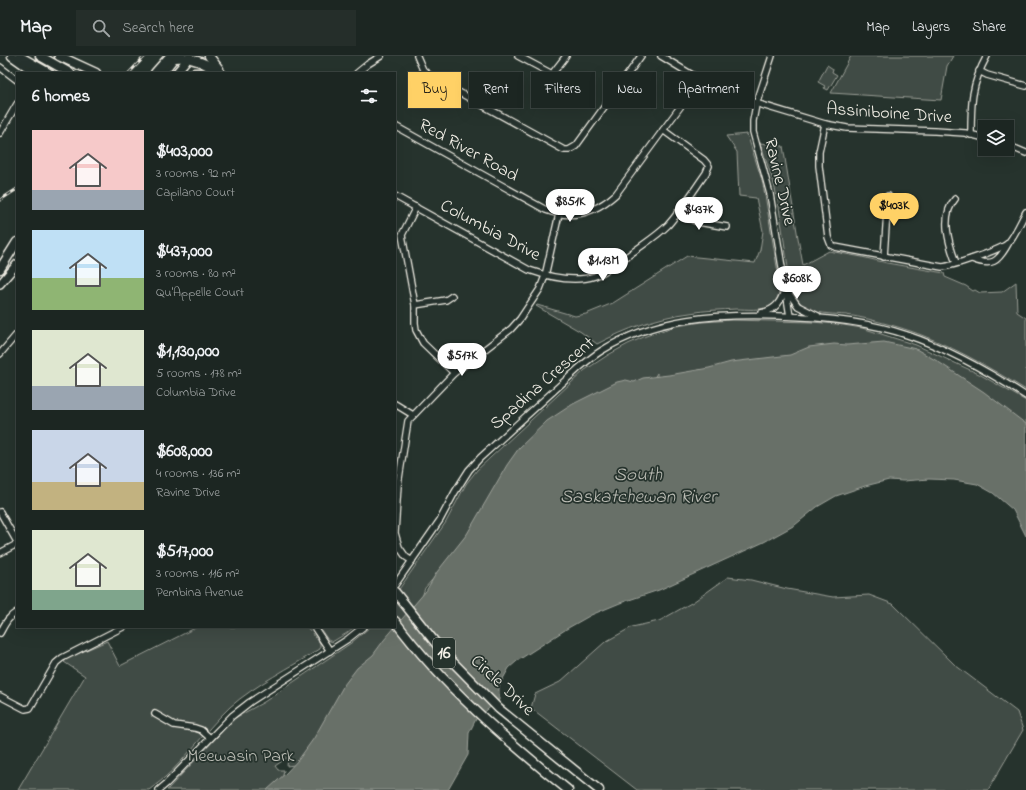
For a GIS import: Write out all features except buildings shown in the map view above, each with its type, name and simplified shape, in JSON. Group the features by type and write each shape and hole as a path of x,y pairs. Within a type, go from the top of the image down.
{"highway":[{"path":"12,56 35,72"},
{"path":"19,56 47,72"},
{"path":"40,56 68,72"},
{"path":"52,56 81,72"},
{"path":"59,56 94,72"},
{"path":"156,72 174,57 182,56 189,57 219,72"},
{"path":"209,56 220,72"},
{"path":"0,270 16,244"},
{"name":"Circle Drive","path":"396,593 442,651 499,709 599,790"},
{"name":"Circle Drive","path":"396,622 438,672 488,723 568,790"}],"main road":[{"path":"164,72 174,57"},
{"path":"177,72 189,57"},
{"path":"0,270 16,251"},
{"path":"0,284 16,265"}],"street":[{"path":"358,72 381,56"},
{"path":"417,56 423,70 433,78 564,150 572,148 579,142 641,56"},
{"path":"518,56 552,74 566,56"},
{"name":"Assiniboine Drive","path":"661,56 687,72"},
{"name":"Ravine Drive","path":"772,56 756,105 753,121 753,132 770,194 790,316"},
{"path":"971,135 972,92 979,71 987,56"},
{"path":"0,67 16,79"},
{"path":"979,71 1026,86"},
{"name":"Assiniboine Drive","path":"756,105 825,124 847,128 935,131 978,136"},
{"path":"0,133 16,106"},
{"name":"Red River Road","path":"396,127 539,207 559,214 568,215 585,212 596,208 607,202 616,194 679,108"},
{"path":"825,124 819,152 819,166 821,192 829,241 831,245 884,257 949,267 1009,243"},
{"name":"Columbia Drive","path":"396,197 520,266 545,276 581,279 595,276 650,241 668,225 706,173 709,166 704,160 663,130"},
{"path":"1014,148 1026,154"},
{"path":"884,257 888,196"},
{"path":"955,199 950,204 947,224 949,244 956,263"},
{"path":"416,207 402,234 415,305 415,323 418,336 423,343 454,373"},
{"path":"972,258 990,263 997,260 1003,254 1026,212"},
{"path":"677,213 698,222 727,227"},
{"path":"396,517 398,485 408,421 454,373 511,329 530,304 540,289 545,276 559,214"},
{"path":"749,315 768,311 775,307 782,299 786,286"},
{"path":"786,286 790,296 798,306 810,313 824,318"},
{"path":"415,305 446,300 452,296"},
{"name":"Spadina Crescent","path":"396,584 440,520 463,479 480,458 594,356 628,338 655,327 683,320 749,315 824,318 874,326 926,342 975,366 1026,396"},
{"path":"0,354 16,335"},
{"path":"396,405 413,415"},
{"path":"0,512 16,541"},
{"path":"396,536 399,547 412,561"},
{"path":"0,553 16,544"},
{"path":"0,633 11,615 16,612"},
{"path":"0,696 25,710 30,708 56,663 62,658 121,628"},
{"path":"315,628 330,651"},
{"path":"159,790 232,716 250,702 330,651 362,628"},
{"path":"155,714 174,725 201,730 210,738"}],"green space":[{"path":"851,56 953,56 947,66 941,100 831,93"},
{"path":"827,65 833,69 832,72 837,75 828,90 824,88 825,86 818,82"},
{"path":"747,134 762,180 780,285 778,297 773,304 766,308 758,309 707,311 666,317 619,333 597,344 581,332 536,306 537,305 575,316 586,314 613,303 687,256 755,263 760,250 763,231 756,198 739,196 737,152 726,136"},
{"path":"760,143 783,146 803,265 829,251 944,273 945,277 980,293 1002,292 1016,282 1017,312 1026,318 1026,390 977,361 944,344 909,330 869,319 814,311 802,305 794,294 790,281 778,201"},
{"name":"Meewasin Park","path":"732,320 837,324 862,328 916,345 979,374 1026,401 1026,428 657,379 657,373 652,381 473,527 425,588 422,597 305,757 294,765 287,766 288,757 275,766 278,770 284,770 282,781 268,790 167,790 235,718 264,702 351,643 369,628 396,628 396,594 446,522 466,484 477,470 585,370 608,355 646,336 676,326 702,322"},
{"path":"728,577 751,580 787,589 833,597 869,595 893,604 955,665 1017,712 1023,730 988,790 637,790 531,708 535,694 560,682 605,642 632,627 659,621 693,602"},
{"path":"195,628 308,628 320,643 320,649 262,684 230,707 181,761 161,781 149,790 18,790 85,676 64,662 68,658 107,641 120,666"},
{"path":"320,628 353,628 332,642 328,640"}],"water":[{"name":"South Saskatchewan River","path":"884,342 916,349 984,392 1026,424 1026,536 1013,510 993,493 977,484 954,480 929,479 903,481 889,480 865,486 836,496 817,507 795,525 764,542 659,590 620,603 591,615 517,661 509,668 499,686 499,700 476,719 469,733 468,755 448,790 267,790 299,759 314,738 344,685 357,668 373,655 426,591 437,572 467,534 507,465 519,448 547,421 573,404 617,382 626,380 634,382 643,378 709,368 731,362 790,355 809,347 834,344 847,345"}],"railway":[{"path":"130,72 145,56"},
{"path":"0,200 16,190"}]}
